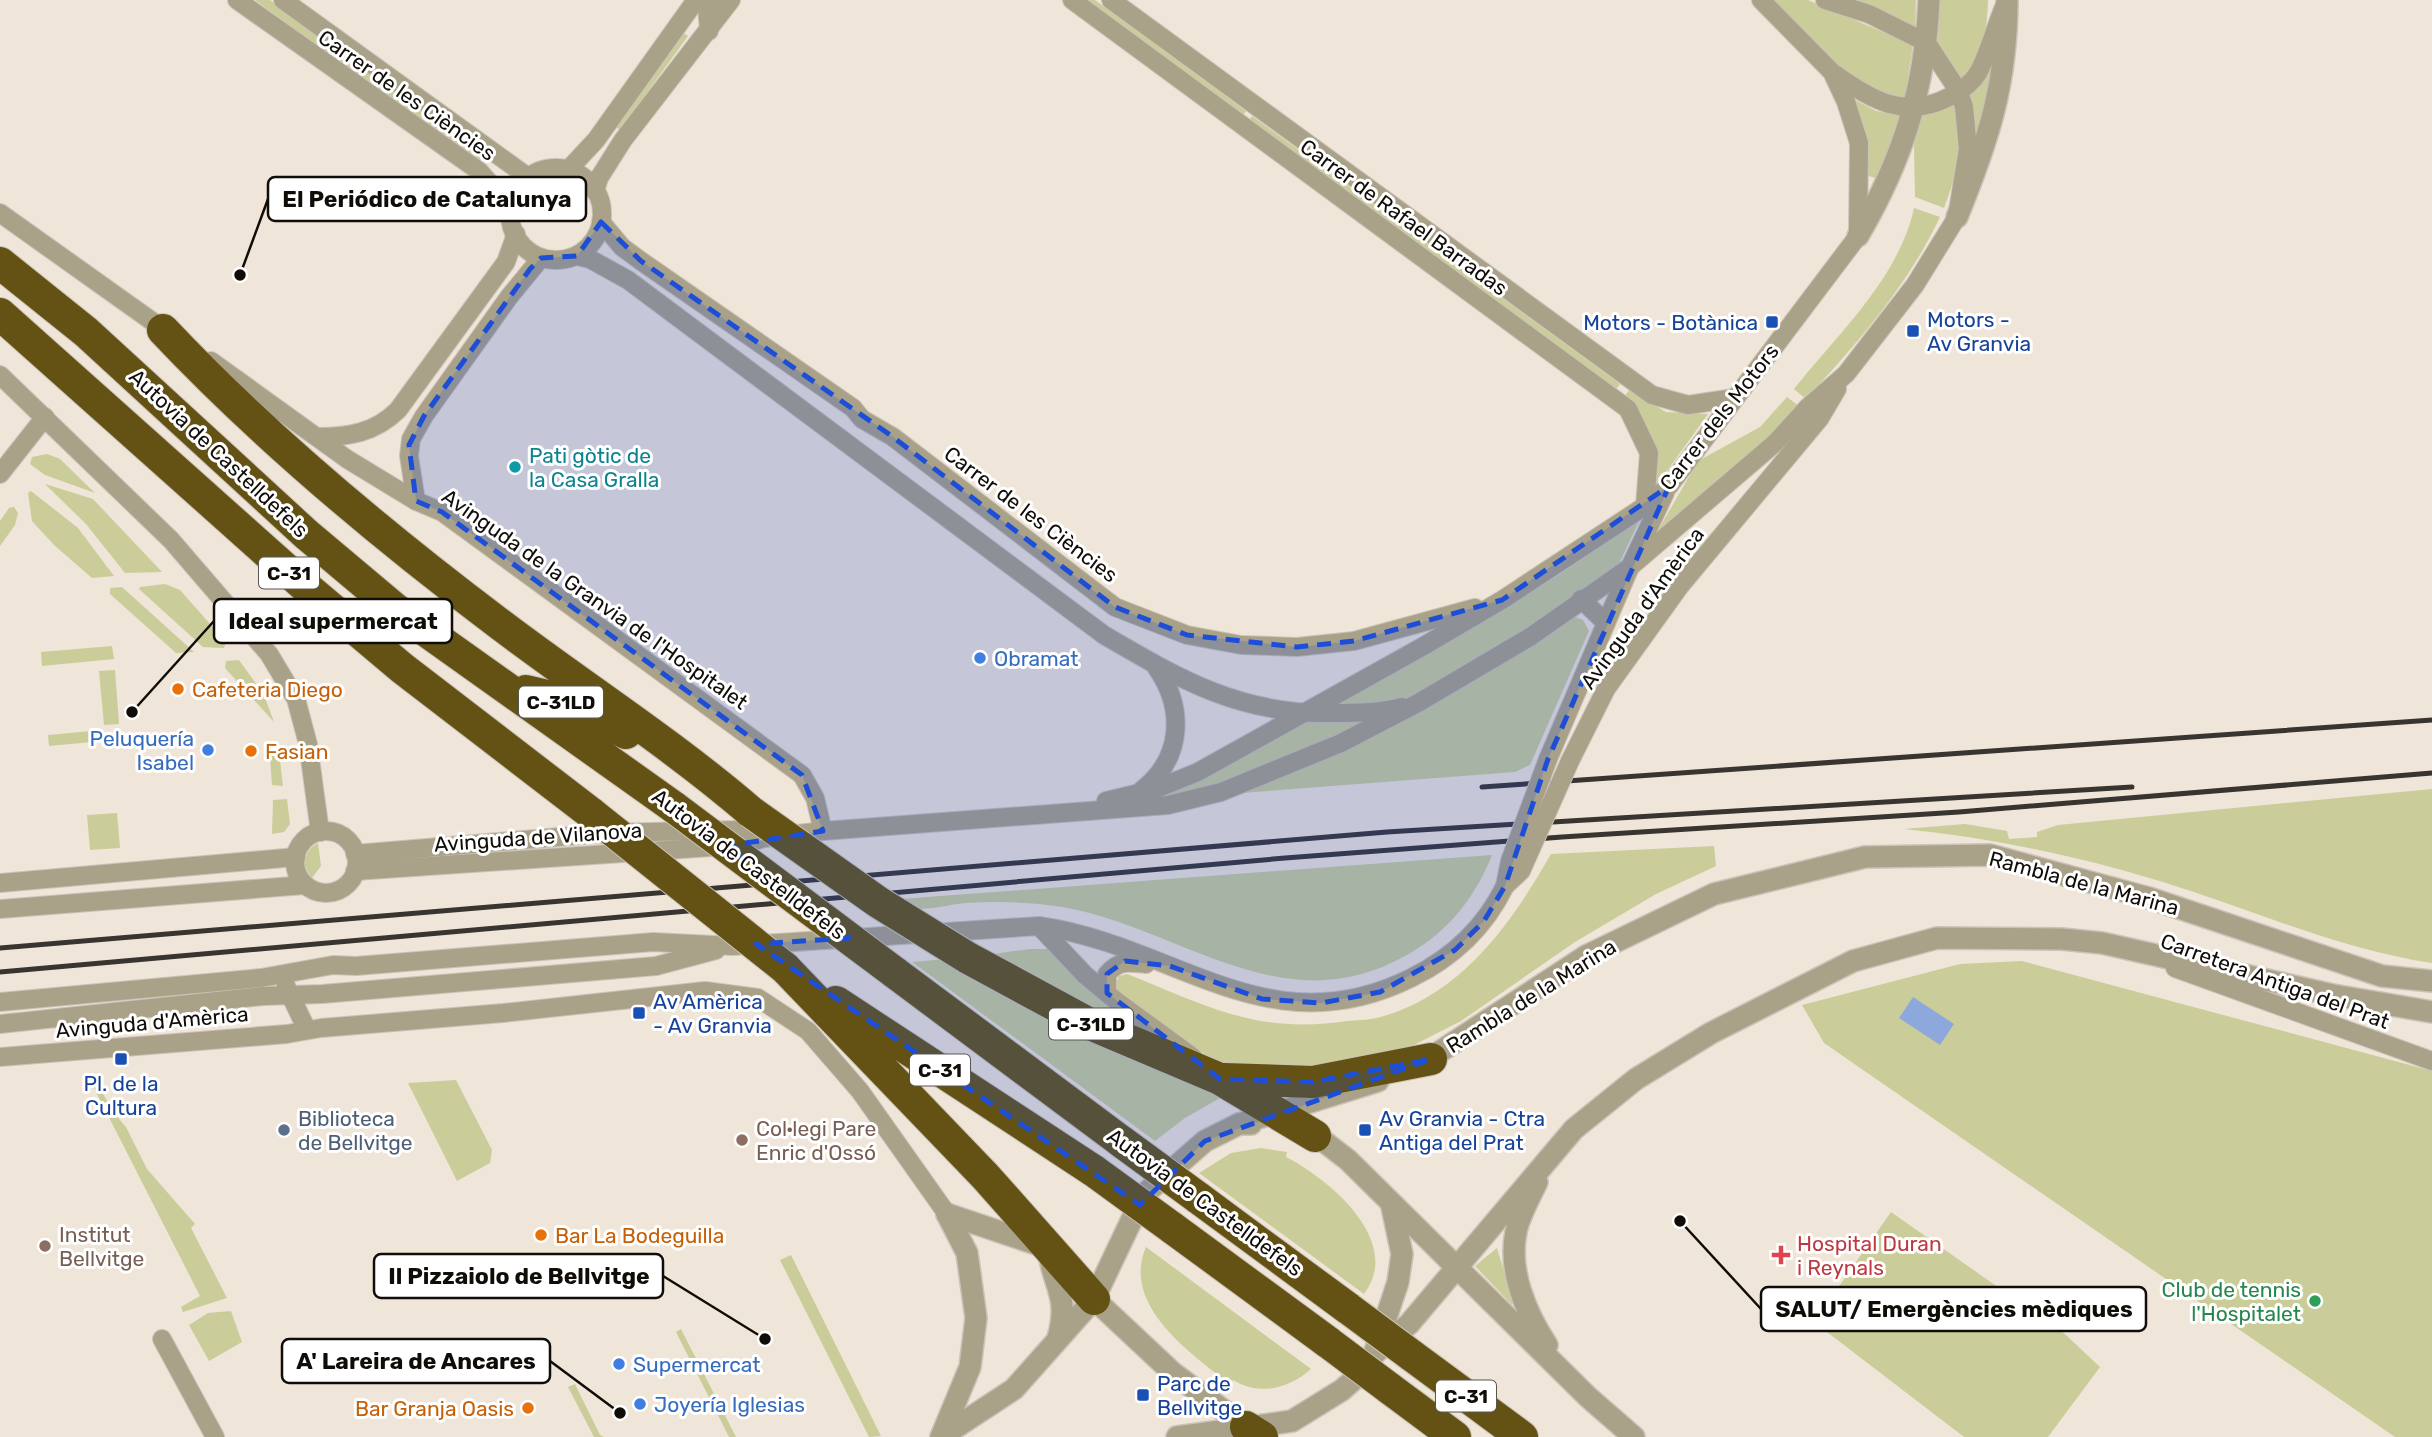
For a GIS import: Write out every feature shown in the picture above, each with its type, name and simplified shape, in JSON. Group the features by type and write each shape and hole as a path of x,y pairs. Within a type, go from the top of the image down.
{"highway":[{"name":"Autovia de Castelldefels","path":"0,263 143,383 306,534 394,608 675,808 1522,1437"},
{"name":"Autovia de Castelldefels","path":"0,314 317,597 402,668 592,814 785,968 1094,1171 1455,1437"},
{"path":"163,330 351,508 498,622 703,771 757,825"},
{"name":"C-31LD","path":"497,683 552,698 621,731 757,825 968,958 1090,1024 1220,1079 1315,1136"},
{"path":"785,968 976,1166 1094,1299"},
{"path":"1220,1079 1313,1082 1431,1059"}],"street":[{"name":"Carrer de les Ciències","path":"237,0 479,172 511,207"},
{"name":"Carrer de les Ciències","path":"283,0 528,177"},
{"path":"709,31 707,6 711,0"},
{"path":"577,256 597,235 601,222 596,191 599,178 623,140 731,0"},
{"name":"Carrer de Rafael Barradas","path":"1072,0 1628,410 1649,453 1645,506"},
{"name":"Carrer de Rafael Barradas","path":"1111,0 1652,395 1688,405 1734,398"},
{"path":"1761,0 1832,72 1868,98 1893,108 1932,105 1959,92 1977,75 2007,0"},
{"path":"1825,0 1868,14 1927,43 1959,92 1964,107 1968,149 1957,217"},
{"name":"Carrer dels Motors","path":"1062,812 1138,794 1198,772 1502,600 1645,506 1669,486 1858,236 1885,190 1915,107 1927,43 1928,0"},
{"name":"Carrer dels Motors","path":"1062,812 1168,805 1205,797 1341,743 1418,703 1530,637 1630,567 1775,443 1808,407 1846,374 1915,285 1957,217 1987,144 1999,95 2007,45 2007,0"},
{"path":"568,170 596,140 692,2"},
{"path":"1832,72 1846,102 1859,143 1858,236"},
{"path":"596,191 587,180 568,170 550,167 528,177 517,190 511,207 516,234 531,253 541,258 562,261 577,256 590,258 628,281 1104,635 1156,667 1235,701 1299,714"},
{"name":"Avinguda de la Granvia de l'Hospitalet","path":"0,212 317,437 416,501 442,512 802,775 810,785 823,831"},
{"name":"Carrer de les Ciències","path":"601,222 622,247 640,261 853,408 880,432 893,437 1115,607 1187,635 1241,645 1297,647 1354,641 1502,600"},
{"path":"317,437 361,433 383,424 398,411 506,262 516,234"},
{"path":"416,501 408,456 411,439 424,416 509,297 541,258"},
{"name":"Avinguda d'Amèrica","path":"1504,886 1521,871 1570,761 1614,679 1680,586 1820,418 1846,374"},
{"path":"0,375 171,540 269,654 296,699 308,744 320,832"},
{"path":"0,474 46,417"},
{"name":"Avinguda d'Amèrica","path":"0,1002 280,976 333,965 356,966 511,955 653,942 733,946 1039,926 1084,936 1221,986 1283,1002 1321,1003 1365,997 1423,973 1447,956 1484,921 1504,886 1510,861 1548,759 1630,567 1669,486"},
{"path":"1581,599 1606,623"},
{"path":"1138,794 1165,765 1176,736 1177,714 1171,691 1156,667"},
{"name":"Carrer dels Motors","path":"1299,714 1380,710 1418,703"},
{"name":"Avinguda de Vilanova","path":"355,863 742,845 757,825 823,831 1062,812"},
{"path":"320,832 340,835 355,863 350,881 330,893 313,891 304,885 296,867 296,857 305,840 320,832"},
{"name":"Rambla de la Marina","path":"1094,1299 1134,1215 1149,1191 1205,1140 1240,1124 1337,1096 1431,1059 1586,956 1714,894 1865,857 1990,855 2149,898 2382,976 2432,981"},
{"path":"0,883 296,857"},
{"path":"0,909 304,885"},
{"path":"1039,926 1107,993 1220,1079"},
{"path":"1177,1437 1254,1432 1292,1421 1342,1390 1374,1354 1409,1324 1456,1264 1574,1129 1636,1079 1711,1033 1853,961 1937,938 2061,939 2102,943 2333,995 2432,1012"},
{"name":"Carretera Antiga del Prat","path":"2102,943 2256,995 2432,1061"},
{"name":"Avinguda d'Amèrica","path":"0,1024 290,994 656,966 733,946"},
{"path":"511,955 514,978 530,1008"},
{"name":"Avinguda d'Amèrica","path":"1107,993 1107,974 1115,964 1125,961 1170,966"},
{"name":"Avinguda d'Amèrica","path":"290,994 320,974 356,966"},
{"path":"280,976 307,1030"},
{"name":"Avinguda d'Amèrica","path":"0,1057 705,991 758,998 808,1031 817,1041 860,1091 947,1214"},
{"path":"1240,1124 1280,1124 1315,1136"},
{"name":"C-31LD","path":"1315,1136 1348,1160 1567,1376 1634,1437"},
{"path":"1549,1159 1516,1230 1514,1254 1519,1286 1536,1329 1567,1376"},
{"path":"1374,1354 1398,1282 1402,1254 1392,1205"},
{"path":"947,1214 1048,1248 1051,1271 1061,1288 1064,1304 1057,1340"},
{"path":"941,1437 970,1367 976,1318 967,1253 947,1214"},
{"path":"941,1437 1000,1401 1094,1299 1173,1373 1212,1405 1254,1432"},
{"path":"162,1339 215,1437"}],"highlighted area":[{"path":"601,222 641,261 893,437 1115,607 1187,635 1297,647 1354,641 1502,600 1669,486 1548,759 1505,886 1484,921 1455,950 1380,992 1321,1003 1262,999 1170,966 1125,961 1107,974 1107,993 1220,1079 1313,1082 1431,1059 1205,1141 1140,1205 756,944 849,938 726,846 823,831 802,775 442,512 416,501 409,445 424,416 530,269 541,258 577,256"}],"green space":[{"path":"255,0 270,0 483,156 478,163"},
{"path":"1079,0 1095,0 1246,111 1241,118"},
{"path":"1774,0 1808,0 1913,45 1904,101 1849,78"},
{"path":"1844,0 1916,0 1915,29"},
{"path":"1935,0 1988,0 1979,53 1961,80 1932,47"},
{"path":"681,31 688,36 620,130 613,125"},
{"path":"1992,65 1975,144 1968,90"},
{"path":"1850,97 1876,111 1901,115 1878,179 1866,175"},
{"path":"1953,104 1959,130 1958,156 1944,208 1915,197 1914,146 1922,115"},
{"path":"1252,116 1620,384 1615,391 1247,123"},
{"path":"1914,208 1940,217 1927,243 1880,313 1806,399 1794,389 1881,282 1906,234"},
{"path":"1629,390 1666,412 1708,414 1654,489 1649,439 1641,417 1624,397"},
{"path":"1787,397 1799,406 1762,444 1653,539 1698,461 1760,427"},
{"path":"47,454 60,459 95,493 45,475 30,464 32,457"},
{"path":"45,484 93,499 162,572 125,573 86,524"},
{"path":"31,491 78,528 114,576 92,578 54,545 32,521 28,493"},
{"path":"14,507 18,513 15,525 0,546 0,521 9,508"},
{"path":"1643,513 1617,568 1579,597 1422,694 1401,701 1324,708 1528,594 1568,569"},
{"path":"165,584 180,590 226,642 224,648 203,647 139,589"},
{"path":"122,587 194,652 176,653 110,594 110,588"},
{"path":"1573,616 1583,620 1589,631 1530,765 1515,772 1229,794"},
{"path":"112,646 114,659 42,666 41,652"},
{"path":"239,660 264,695 274,722 225,668 226,661"},
{"path":"115,670 119,724 104,725 99,671"},
{"path":"1378,718 1217,788 1140,803 1300,720"},
{"path":"92,731 92,742 49,746 48,735"},
{"path":"269,743 278,743 283,786 272,785"},
{"path":"2432,789 2432,963 2397,957 2330,939 2163,882 2099,864 2003,843 1904,829 1965,824 2007,831 2009,839 2037,837 2037,832 2058,825"},
{"path":"287,799 290,824 284,832 272,834 273,800"},
{"path":"117,813 120,848 90,850 87,815"},
{"path":"318,843 321,866 312,878 306,869 305,859 309,850"},
{"path":"1714,846 1716,866 1656,894 1575,942 1461,1021 1412,1046 1356,1066 1241,1071 1215,1061 1117,994 1114,987 1119,976 1127,974 1216,1009 1271,1023 1322,1024 1380,1017 1413,1005 1438,990 1483,952 1520,905 1551,854"},
{"path":"1492,855 1477,886 1458,912 1422,946 1361,974 1317,980 1275,977 1233,966 1106,918 1062,907 990,902 919,909 900,899"},
{"path":"1053,949 1183,1053 985,955"},
{"path":"946,959 1220,1095 1220,1098 1185,1118 1155,1141 912,962"},
{"name":"Club de tennis l'Hospitalet","path":"2022,961 2432,1071 2432,1437 2395,1437 1824,1043 1802,1005 1960,964"},
{"path":"95,1080 114,1113 126,1127 147,1169 195,1224 191,1228 227,1298 183,1312 181,1307 200,1296 93,1086 85,1083"},
{"path":"456,1080 492,1150 490,1163 457,1181 408,1083"},
{"path":"1261,1148 1287,1152 1286,1157 1322,1180 1356,1214 1368,1233 1375,1253 1374,1274 1364,1294 1199,1173 1231,1153"},
{"path":"1891,1212 2066,1335 2100,1367 2048,1437 1964,1437 1814,1322"},
{"path":"1146,1247 1311,1369 1293,1381 1274,1388 1253,1388 1233,1380 1230,1384 1179,1342 1151,1308 1143,1289 1141,1268"},
{"path":"1497,1248 1513,1302 1512,1305 1475,1266"},
{"path":"791,1255 881,1436 869,1437 780,1260"},
{"path":"231,1311 242,1342 209,1361 189,1325 208,1313"},
{"path":"681,1329 736,1437 729,1437 676,1332"},
{"path":"575,1384 600,1435 604,1437 594,1437 568,1387"}],"water":[{"path":"1913,997 1954,1024 1940,1045 1899,1018"}],"railway":[{"path":"1482,787 2432,720"},
{"path":"0,972 1285,858 1959,812 2432,773"},
{"path":"0,948 1387,832 2132,787"}],"place":[{"name":"El Periódico de Catalunya","path":"240,275"},
{"name":"Motors - Botànica","path":"1772,322"},
{"name":"Motors - Av Granvia","path":"1913,331"},
{"name":"Pati gòtic de la Casa Gralla","path":"515,467"},
{"name":"Obramat","path":"980,658"},
{"name":"Cafeteria Diego","path":"178,689"},
{"name":"Ideal supermercat","path":"132,712"},
{"name":"Peluquería Isabel","path":"208,750"},
{"name":"Fasian","path":"251,751"},
{"name":"Av Amèrica - Av Granvia","path":"639,1013"},
{"name":"Pl. de la Cultura","path":"121,1059"},
{"name":"Biblioteca de Bellvitge","path":"284,1130"},
{"name":"Av Granvia - Ctra Antiga del Prat","path":"1365,1130"},
{"name":"Col·legi Pare Enric d'Ossó","path":"742,1140"},
{"name":"SALUT/ Emergències mèdiques","path":"1680,1221"},
{"name":"Bar La Bodeguilla","path":"541,1235"},
{"name":"Institut Bellvitge","path":"45,1246"},
{"name":"Hospital Duran i Reynals","path":"1781,1255"},
{"name":"Club de tennis l'Hospitalet","path":"2315,1301"},
{"name":"Il Pizzaiolo de Bellvitge","path":"765,1339"},
{"name":"Supermercat","path":"619,1364"},
{"name":"Parc de Bellvitge","path":"1143,1395"},
{"name":"Joyería Iglesias","path":"640,1404"},
{"name":"Bar Granja Oasis","path":"528,1408"},
{"name":"A' Lareira de Ancares","path":"620,1413"}]}
